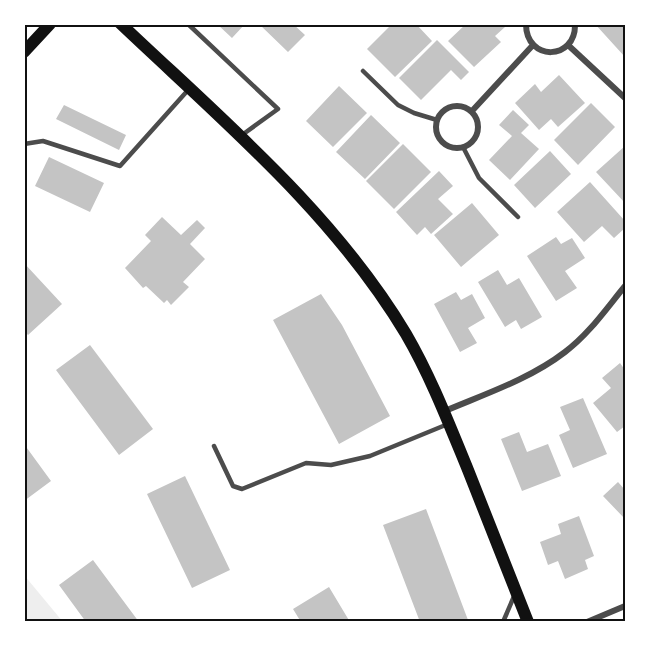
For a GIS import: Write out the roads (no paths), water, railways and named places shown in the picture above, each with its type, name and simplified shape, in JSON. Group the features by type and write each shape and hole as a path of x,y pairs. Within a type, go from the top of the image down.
{"main road":[{"path":"24,52 50,24"},
{"path":"121,24 296,191 361,268 406,335 444,411 528,622"}],"street":[{"path":"526,24 526,32 533,45 547,52 555,52 568,45 573,38 575,24"},
{"path":"472,111 533,45"},
{"path":"568,45 625,98"},
{"path":"452,106 466,107 472,111 478,123 478,130 472,142 464,147 452,148 440,140 436,120 440,114 452,106"},
{"path":"444,411 520,379 566,352 591,328 625,286"},
{"path":"587,622 625,606"}],"lane":[{"path":"188,24 278,109 240,137"},
{"path":"363,71 398,105 436,120"},
{"path":"24,144 43,141 120,166 189,89"},
{"path":"464,147 479,178 518,217"},
{"path":"214,446 233,486 242,489 306,463 331,465 370,456 449,424"},
{"path":"503,622 516,591"}]}
